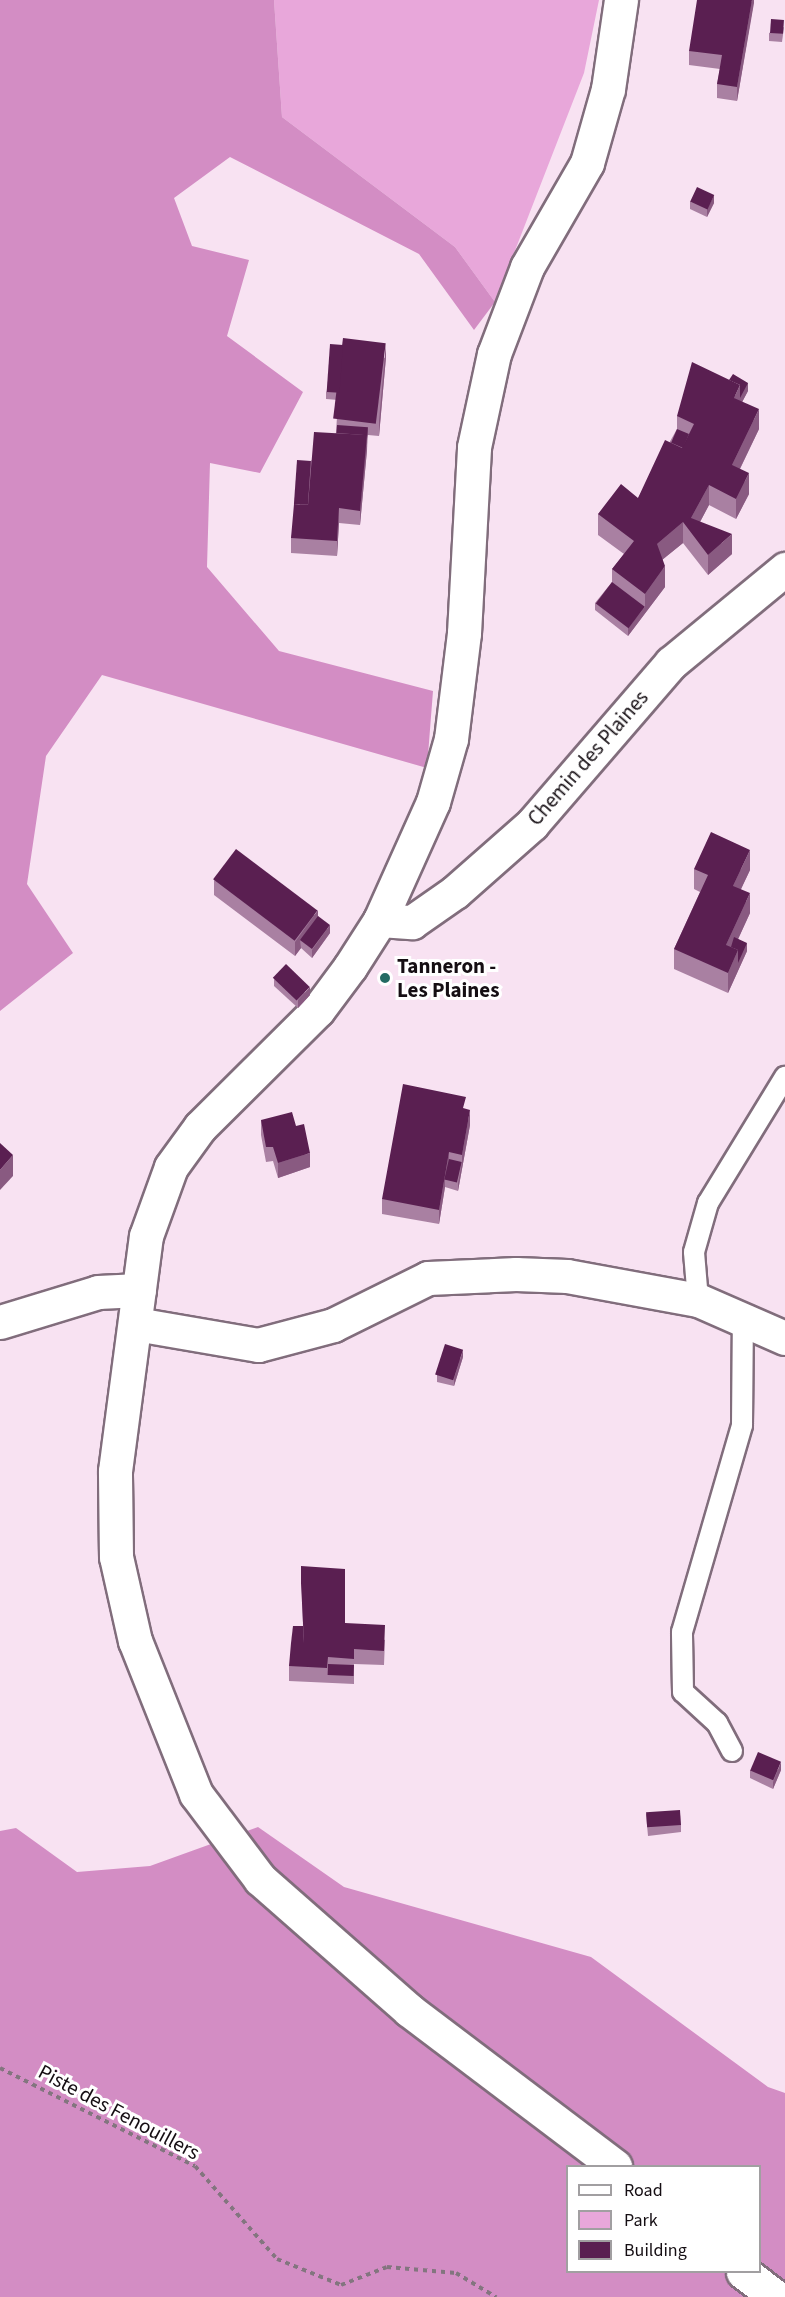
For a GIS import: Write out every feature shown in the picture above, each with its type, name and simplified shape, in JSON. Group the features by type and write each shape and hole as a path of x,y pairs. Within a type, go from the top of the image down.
{"street":[{"path":"614,2165 409,2010 260,1878 196,1794 135,1641 116,1557 115,1471 146,1236 171,1167 200,1126 318,1010 380,920 433,802 451,739 464,633 474,447 494,354 527,267 587,163 608,88 621,0"},
{"name":"Chemin des Plaines","path":"380,920 412,922 455,892 532,824 671,663 785,569"},
{"path":"136,1324 258,1345 333,1325 428,1278 516,1274 567,1276 698,1300 785,1338"},
{"path":"0,1322 98,1292 139,1290"},
{"path":"746,2273 776,2297"}],"lane":[{"path":"698,1300 694,1252 708,1203 785,1077"},
{"path":"732,1751 717,1723 683,1692 682,1632 742,1425 743,1320"}],"path":[{"name":"Piste des Fenouillers","path":"0,2068 195,2166 277,2259 341,2285 387,2267 456,2273 496,2297"}],"green space":[{"path":"274,0 599,0 584,73 495,302 455,247 282,117"}],"shaded area":[{"path":"0,0 274,0 282,117 455,247 495,302 474,330 419,254 230,157 174,198 192,246 249,260 227,336 303,392 260,473 210,463 207,567 279,651 433,691 427,768 102,675 46,756 27,884 73,953 0,1011"},
{"path":"258,1827 344,1887 591,1957 768,2087 785,2093 785,2297 0,2297 0,1831 16,1828 77,1872 150,1866"}],"building":[{"path":"697,0 752,0 737,87 717,84 722,55 689,51"},
{"path":"771,19 784,20 783,34 770,33"},
{"path":"697,187 714,195 707,210 690,202"},
{"path":"343,338 386,343 376,424 333,418"},
{"path":"330,344 343,345 340,393 327,392"},
{"path":"692,362 740,385 734,398 759,409 732,465 749,473 736,499 709,485 691,518 732,534 708,555 683,522 657,544 665,566 645,594 612,569 634,541 598,514 621,484 638,498 665,440 682,448 694,424 677,416"},
{"path":"733,374 748,383 740,398 740,385 729,380"},
{"path":"337,425 368,427 367,435 336,433"},
{"path":"677,429 689,434 683,448 671,443"},
{"path":"314,432 367,435 360,511 339,508 337,541 291,538 294,504 308,505"},
{"path":"297,460 311,461 308,505 294,504"},
{"path":"612,582 645,607 628,628 596,604"},
{"path":"711,832 750,850 733,886 750,893 726,945 738,950 728,973 674,949 708,875 694,869"},
{"path":"236,849 317,910 295,941 213,879"},
{"path":"318,916 330,925 312,949 300,940"},
{"path":"734,937 747,943 738,963 738,950 731,947"},
{"path":"286,964 310,987 297,1001 273,978"},
{"path":"403,1084 466,1097 463,1108 470,1110 462,1155 449,1152 439,1210 382,1199"},
{"path":"292,1112 296,1126 304,1124 310,1153 278,1163 273,1147 266,1147 261,1120"},
{"path":"0,1143 13,1155 0,1170"},
{"path":"449,1159 462,1162 457,1182 444,1179"},
{"path":"445,1344 463,1350 453,1380 435,1374"},
{"path":"301,1566 345,1569 345,1583 301,1583"},
{"path":"301,1583 345,1583 345,1623 385,1625 384,1651 354,1649 354,1659 328,1657 327,1668 289,1666 291,1643 304,1643"},
{"path":"293,1626 303,1626 304,1643 291,1643"},
{"path":"328,1664 354,1665 354,1676 328,1675"},
{"path":"758,1752 781,1762 773,1780 750,1770"},
{"path":"680,1810 681,1825 647,1827 646,1812"}],"place":[{"name":"Tanneron - Les Plaines","path":"385,978"}]}
